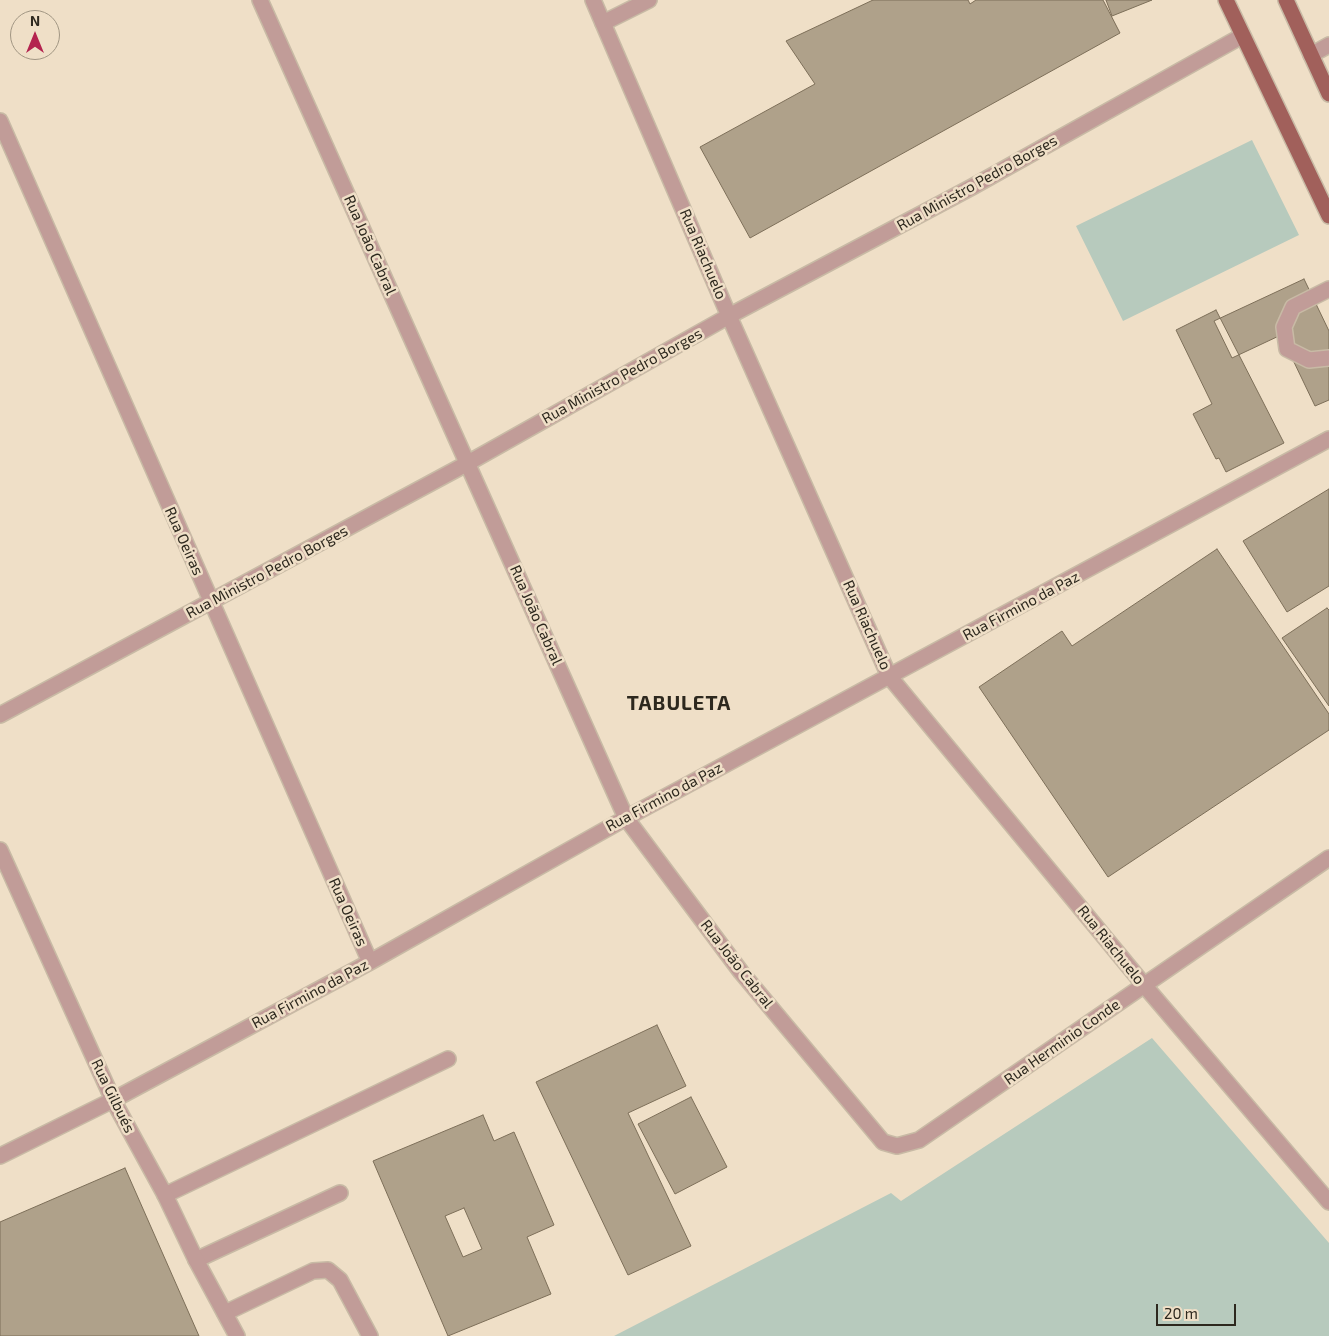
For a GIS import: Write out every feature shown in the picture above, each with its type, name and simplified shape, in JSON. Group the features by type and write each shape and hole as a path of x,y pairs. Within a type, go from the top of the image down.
{"main road":[{"path":"1226,0 1329,216"},
{"path":"1286,0 1329,94"}],"street":[{"name":"Rua João Cabral","path":"260,0 626,818 742,972 883,1142 896,1146 919,1140"},
{"name":"Rua Riachuelo","path":"593,0 729,316 889,676 1144,985 1329,1202"},
{"path":"603,23 649,0"},
{"name":"Rua Ministro Pedro Borges","path":"0,715 468,463 729,316 972,187 1242,36"},
{"path":"1311,55 1329,46"},
{"name":"Rua Oeiras","path":"0,121 370,962"},
{"path":"1329,289 1293,307 1284,327 1287,349 1309,360 1329,358"},
{"name":"Rua Firmino da Paz","path":"0,1156 113,1100 370,962 626,818 1146,540 1329,439"},
{"name":"Rua Gilbués","path":"0,850 5,877 113,1100 165,1195 196,1260 237,1336"},
{"name":"Rua Herminio Conde","path":"919,1140 1329,858"},
{"path":"165,1195 448,1059"},
{"path":"196,1260 340,1193"},
{"path":"225,1313 313,1271 328,1270 340,1280 370,1336"}],"green space":[{"path":"1252,140 1299,235 1123,321 1076,226"},
{"path":"1152,1038 1329,1243 1329,1336 614,1336 891,1193 901,1201"}],"building":[{"path":"873,0 968,0 970,4 976,0 1103,0 1120,33 750,238 700,147 815,84 786,41"},
{"path":"1106,0 1152,0 1112,16"},
{"path":"1304,279 1329,331 1329,400 1315,406 1281,335 1232,358 1214,321"},
{"path":"1216,310 1284,443 1226,472 1219,458 1216,459 1193,414 1212,404 1176,330"},
{"path":"1329,489 1329,586 1287,612 1243,541"},
{"path":"1217,549 1329,714 1329,730 1108,877 979,687 1062,631 1072,646"},
{"path":"1327,608 1329,610 1329,706 1282,638"},
{"path":"657,1025 686,1086 628,1113 691,1246 628,1275 536,1082"},
{"path":"691,1097 727,1167 675,1194 638,1124"},
{"path":"483,1115 494,1141 514,1132 554,1225 527,1237 551,1294 448,1336 373,1161","holes":["464,1208 482,1249 463,1257 445,1216"]},
{"path":"125,1168 199,1336 0,1336 0,1222"}],"district":[{"name":"TABULETA","path":"679,703"}]}
